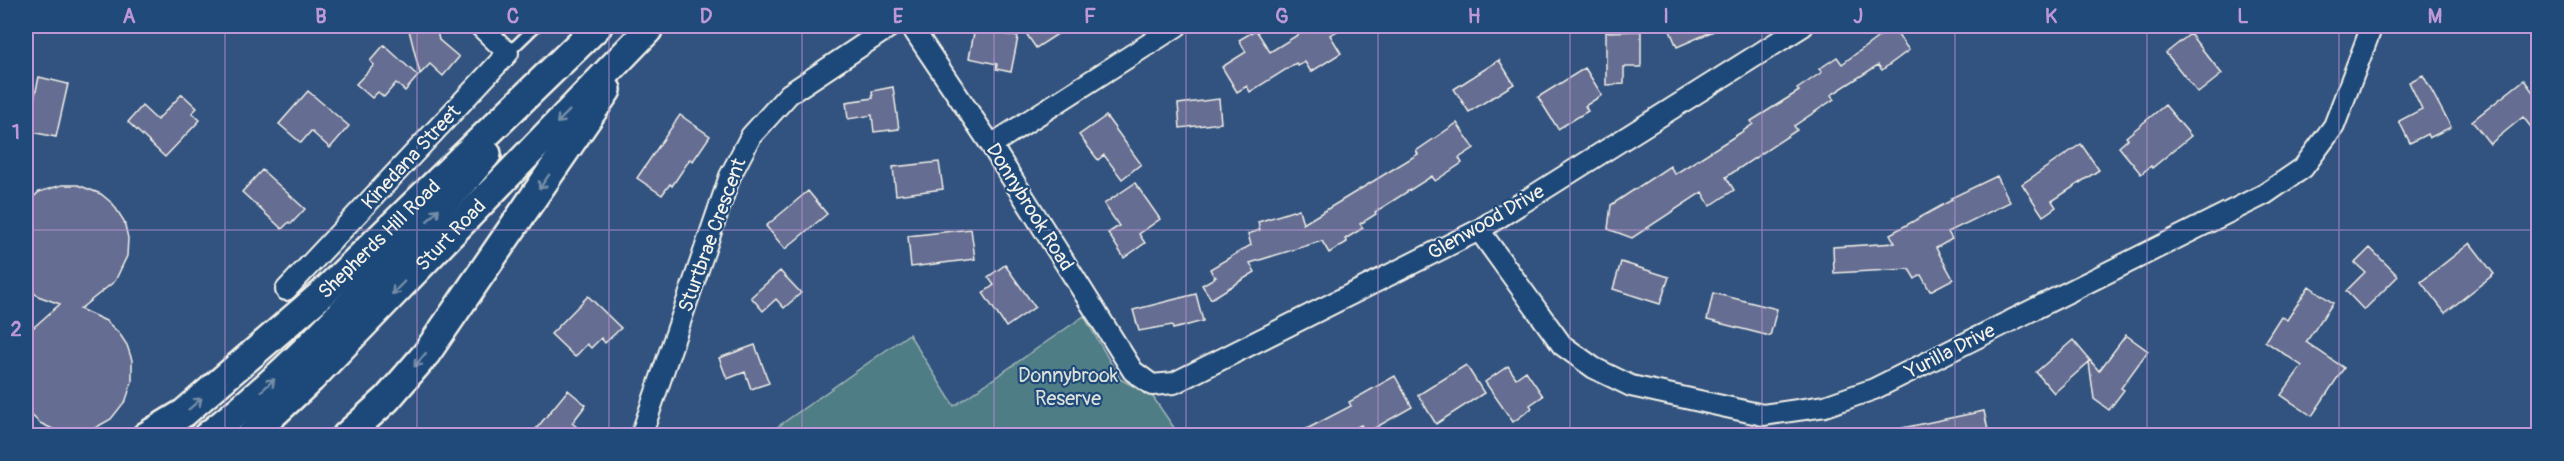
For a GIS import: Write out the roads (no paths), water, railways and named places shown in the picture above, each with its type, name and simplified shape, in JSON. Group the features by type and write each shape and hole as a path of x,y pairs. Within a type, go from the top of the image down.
{"main road":[{"name":"Shepherds Hill Road","path":"146,435 184,413 324,292 598,26"},
{"name":"Sturt Road","path":"249,435 311,379 651,28"},
{"path":"346,435 387,399 426,354 651,28"},
{"name":"Sturt Road","path":"207,435 242,409 282,373 380,271 460,186 565,57"}],"street":[{"path":"480,26 508,53"},
{"name":"Sturtbrae Crescent","path":"641,435 730,176 751,136 789,94 891,26"},
{"name":"Donnybrook Road","path":"911,26 991,145 1133,371 1152,386"},
{"path":"991,145 1178,26"},
{"name":"Glenwood Drive","path":"1152,386 1174,383 1479,230 1803,26"},
{"name":"Yurilla Drive","path":"1479,230 1562,345 1594,368 1631,386 1763,415 1825,406 1874,389 2265,194 2303,168 2334,126 2372,26"},
{"name":"Kinedana Street","path":"286,290 508,53"}],"lane":[{"path":"508,53 536,26"}],"park label":[{"name":"Donnybrook Reserve","path":"1068,386"}]}
